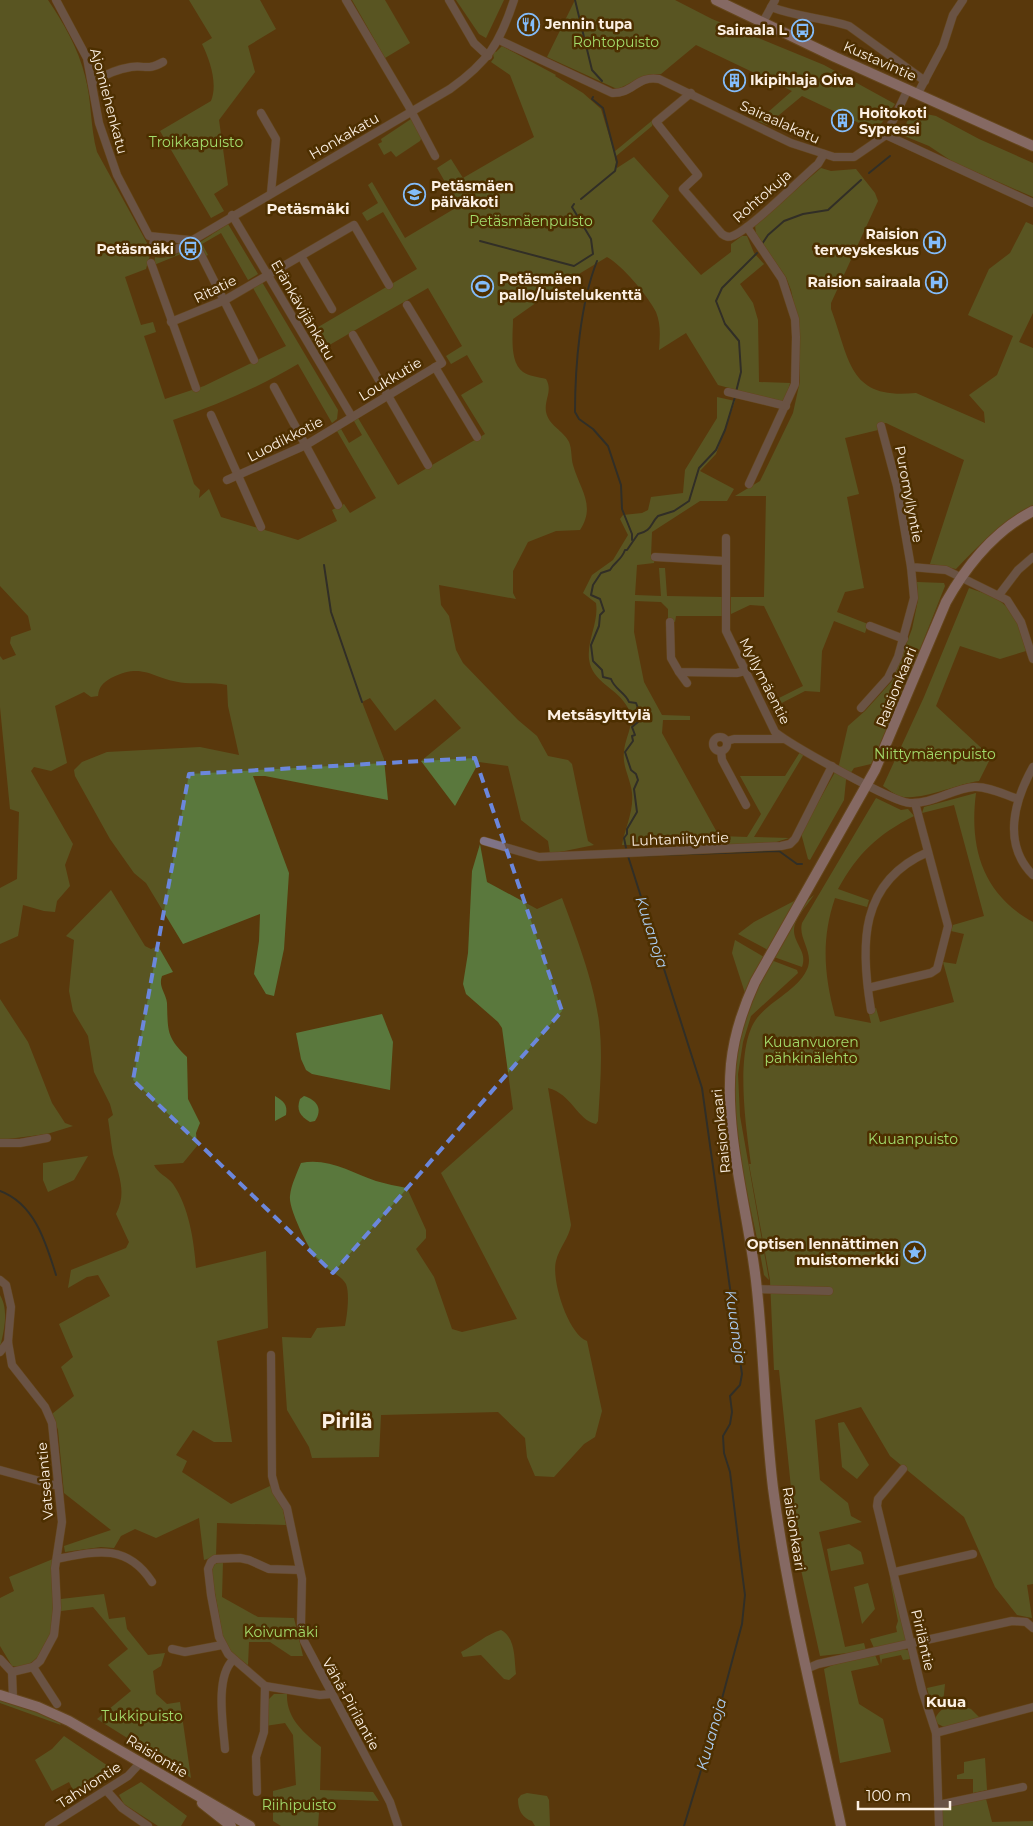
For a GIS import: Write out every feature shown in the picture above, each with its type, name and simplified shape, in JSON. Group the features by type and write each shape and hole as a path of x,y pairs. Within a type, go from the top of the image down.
{"main road":[{"name":"Kustavintie","path":"716,0 1033,146"},
{"name":"Raisionkaari","path":"841,1826 792,1608 773,1487 757,1289 730,1100 731,1062 746,1001 755,982 868,785 889,741 935,626 960,578 991,542 1033,511"},
{"name":"Raisiontie","path":"0,1695 51,1712 250,1826"},
{"name":"Raisiontie","path":"190,1792 231,1826"}],"street":[{"name":"Ajomiehenkatu","path":"56,0 87,58 93,82 99,123 117,175 153,237 154,249 163,253 174,250 189,240"},
{"path":"346,0 435,156"},
{"path":"450,0 474,43 488,56"},
{"name":"Honkakatu","path":"189,240 461,81 488,56 499,40 514,0"},
{"path":"918,93 943,46 953,15 963,0"},
{"path":"763,22 773,4 792,16 836,22 849,26 925,81"},
{"name":"Sairaalakatu","path":"499,40 612,93 623,92 642,80 653,78 691,93 791,143 824,154 854,157 886,135 908,89"},
{"path":"93,82 118,70 133,66 152,68 162,62"},
{"name":"Rohtokuja","path":"691,93 656,122 698,175 683,189 722,234 727,237 733,236 747,227 818,164 824,154"},
{"path":"261,113 276,140 271,193"},
{"path":"886,135 1033,203"},
{"name":"Eränkävijänkatu","path":"232,216 352,417"},
{"name":"Ritatie","path":"171,322 225,300 354,225 389,285"},
{"path":"747,227 782,279 795,319 795,384 749,484"},
{"path":"153,237 189,240"},
{"path":"197,248 254,360"},
{"path":"301,256 332,309"},
{"path":"151,263 196,388"},
{"path":"407,305 477,437"},
{"path":"353,335 428,465"},
{"name":"Loukkutie","path":"352,417 439,365"},
{"path":"274,387 338,504"},
{"path":"728,392 740,397 786,406"},
{"path":"211,415 261,527"},
{"name":"Luodikkotie","path":"227,480 306,445 352,417"},
{"name":"Puromyllyntie","path":"861,708 888,678 904,639 914,598 911,567 897,486 881,426"},
{"name":"Myllymäentie","path":"726,538 726,631 775,732 783,739 868,785 902,802 915,803"},
{"path":"655,557 725,561"},
{"path":"999,595 1018,570 1033,557"},
{"path":"911,567 946,570 1007,600 1016,611 1033,659"},
{"path":"670,622 671,658 687,683"},
{"path":"870,626 904,639"},
{"path":"679,672 737,673 745,671"},
{"path":"721,751 714,747 714,741 720,737 727,741 734,739 783,739"},
{"path":"721,751 726,748 727,741"},
{"path":"721,751 722,760 746,805"},
{"name":"Luhtaniityntie","path":"484,841 539,857 781,846 790,844 795,839 832,766"},
{"path":"1033,767 1018,799 1014,821 1014,841 1020,857 1033,875"},
{"path":"868,988 937,969 948,926 915,803 972,787 1018,799"},
{"path":"872,1010 865,967 867,925 873,905 893,874 911,860 928,852"},
{"path":"0,1143 20,1143 47,1138"},
{"name":"Vatselantie","path":"0,1280 6,1285 11,1307 8,1342 12,1365 45,1407 52,1423 62,1522 55,1580 56,1629 44,1655 33,1667"},
{"path":"757,1289 829,1291"},
{"path":"0,1352 8,1342"},
{"name":"Vähä-Pirilantie","path":"271,1355 272,1476 276,1491 287,1508 300,1570 302,1586 301,1624 304,1641 331,1694 354,1731 390,1802 398,1826"},
{"name":"Piriläntie","path":"903,1469 876,1503 910,1644 936,1733 939,1826"},
{"path":"0,1470 58,1486"},
{"path":"57,1559 98,1551 122,1554 147,1573 152,1582"},
{"path":"894,1572 972,1554"},
{"path":"300,1570 269,1569 240,1558 215,1559 210,1562 208,1569 211,1595 222,1645 233,1660 265,1686 320,1695 331,1694"},
{"path":"806,1668 1019,1620 1033,1628"},
{"path":"172,1649 185,1652 222,1645"},
{"path":"0,1659 12,1672 13,1698"},
{"path":"225,1749 222,1683 224,1670 233,1660"},
{"path":"12,1672 33,1667 57,1704"},
{"path":"257,1792 256,1757 264,1732 265,1686"},
{"path":"936,1733 1033,1706"},
{"name":"Tahviontie","path":"49,1826 128,1776 141,1762"},
{"path":"938,1805 1023,1787"},
{"path":"106,1790 122,1808 148,1826"}],"highlighted area":[{"path":"475,758 562,1011 333,1273 133,1080 189,774"}],"green space":[{"name":"Petäsmäenpuisto","path":"0,0 48,0 75,46 87,85 97,152 147,243 150,255 146,269 125,277 141,325 153,322 156,332 144,336 165,399 204,386 286,346 253,288 262,282 338,410 337,419 332,423 298,364 268,381 237,395 173,420 194,484 200,490 199,498 209,489 221,517 298,540 337,521 332,510 344,504 350,513 376,498 337,431 341,429 349,443 362,435 354,421 358,418 398,485 485,434 461,395 483,382 467,355 451,364 446,356 462,346 428,288 319,351 308,333 417,269 383,212 367,221 362,213 378,203 368,185 372,182 405,238 459,206 437,168 451,159 463,178 534,137 510,75 491,62 494,58 492,50 496,52 502,46 556,75 583,93 601,109 614,152 654,119 652,126 615,157 617,168 634,157 669,196 652,221 701,275 731,252 731,244 742,236 747,236 754,253 764,264 740,284 753,303 758,320 759,382 790,383 785,403 718,385 686,333 659,350 660,335 656,312 634,282 607,257 564,283 513,319 513,347 516,362 523,372 546,379 548,383 549,391 546,412 550,421 569,442 573,465 587,505 585,521 580,530 556,531 528,542 513,571 513,593 516,599 439,585 441,605 449,616 456,650 463,663 518,720 537,736 548,756 568,760 572,764 588,841 594,845 550,854 548,841 521,820 508,766 479,762 455,806 421,761 461,728 435,699 395,731 370,698 362,702 384,759 388,800 265,776 253,776 289,873 284,949 274,996 266,994 254,974 259,941 260,914 183,944 146,883 134,873 110,839 75,776 74,770 82,762 107,752 200,747 239,755 228,706 227,685 185,683 164,679 141,671 132,671 111,678 100,687 98,696 91,697 84,692 55,706 67,763 51,771 34,767 31,771 73,844 65,865 70,886 57,901 55,912 23,905 18,936 0,944 0,888 17,879 19,812 10,809 0,707 0,656 3,660 16,655 10,643 11,637 31,630 28,616 0,586"},
{"name":"Troikkapuisto","path":"189,0 260,0 276,29 248,46 255,72 219,120 228,185 214,194 224,211 211,218 160,131 211,101 213,94 212,72 202,44 212,38"},
{"path":"352,0 385,0 410,43 385,58"},
{"path":"456,0 504,0 486,38 479,34"},
{"name":"Rohtopuisto","path":"575,0 675,0 712,19 824,65 895,104 876,131 802,96 767,125 758,121 792,91 696,45 661,74 648,75 617,89 547,57"},
{"path":"911,111 936,116 979,139 1033,163 1033,197 953,162 929,146 902,135"},
{"path":"411,119 422,137 420,141 396,157 391,151 384,155 378,144 382,142 381,139"},
{"path":"821,168 831,171 856,169 875,193 878,201 831,303 831,309 848,360 855,373 864,383 877,390 894,393 916,393 985,423 984,412 969,395 997,375 1013,336 968,315 989,269 1010,253 1026,222 1033,225 1033,313 1019,342 1033,348 1033,505 1001,526 956,569 930,564 964,460 886,423 877,424 878,430 845,438 859,494 847,497 864,588 845,592 837,612 868,624 865,633 834,621 822,651 820,692 805,691 772,708 769,703 803,686 764,606 750,605 731,614 731,597 764,597 766,496 735,496 760,481 793,413 800,381 800,331 791,290 786,277 756,234 755,225"},
{"path":"228,224 258,274 248,280 221,233 202,244 208,255 198,260 193,249 154,265 155,257 163,258 182,252"},
{"path":"717,397 735,401 716,454 700,471 734,489 727,501 700,501 652,532 651,556 655,556 654,563 637,565 635,595 661,596 659,568 665,568 667,596 722,597 722,616 676,616 675,622 668,622 668,609 661,602 635,601 634,632 644,682 662,715 690,716 690,720 663,720 662,733 719,836 747,837 761,814 740,776 785,776 800,752 804,754 754,837 789,838 770,844 622,845 631,813 632,800 624,757 631,719 624,701 600,680 591,667 589,652 596,617 596,603 583,593 592,575 613,560 628,535 620,519 623,515 642,513 648,510 651,497 683,493 685,470 717,418"},
{"path":"917,582 944,583 945,586 888,730 871,764 854,768 846,780 844,800 810,860 808,859 801,833 839,765 848,726 865,711 892,681 912,629 918,600"},
{"name":"Niittymäenpuisto","path":"969,588 994,598 1009,609 1018,625 1026,651 1000,659 960,646 936,706 991,757 979,781 917,797 899,796 883,786 924,697"},
{"name":"Kuuanpuisto","path":"976,793 975,832 983,867 991,883 1002,898 1016,911 1033,922 1033,1584 1027,1585 1032,1618 1017,1615 995,1587 964,1517 890,1456 861,1407 815,1420 820,1480 848,1503 851,1516 862,1522 819,1532 845,1647 864,1643 866,1651 820,1656 798,1556 779,1370 774,1370 770,1280 749,1164 751,1164 744,1089 746,1048 750,1031 757,1018 799,982 804,975 808,967 809,955 802,934 802,923 876,798 901,810 908,809 914,816 889,830 870,846 853,865 838,889 869,900 867,907 835,898 826,943 826,971 835,1016 871,1023 868,1010 876,1008 880,1022 954,1002 943,962 956,964 964,934 951,931 953,925 984,916 954,805 922,813 924,807"},
{"path":"480,844 487,882 537,909 562,898 589,975 599,1022 601,1072 598,1121 596,1124 584,1118 563,1096 548,1088 571,1225 556,1261 556,1281 562,1306 573,1328 587,1341 602,1411 595,1437 584,1444 554,1477 535,1476 527,1457 525,1438 498,1412 381,1415 379,1457 312,1458 309,1447 287,1410 282,1337 311,1338 317,1328 345,1326 348,1305 346,1284 341,1278 322,1265 313,1253 290,1202 294,1179 301,1163 320,1162 330,1164 376,1181 407,1188 426,1230 426,1238 416,1249 434,1277 452,1329 462,1332 517,1319 441,1173 513,1109 502,1028 498,1022 466,994 463,984 468,953 472,871"},
{"path":"111,890 145,946 151,949 158,946 173,972 162,976 161,980 167,1003 168,1027 175,1044 187,1057 188,1099 200,1123 196,1133 197,1146 183,1163 154,1165 173,1184 183,1203 192,1236 196,1268 266,1251 268,1328 217,1341 232,1442 214,1442 193,1430 176,1455 187,1461 182,1472 231,1504 270,1486 282,1505 286,1525 217,1523 216,1556 204,1560 199,1518 156,1538 135,1529 121,1536 114,1548 101,1547 65,1552 64,1546 111,1530 64,1493 58,1430 52,1414 74,1396 61,1367 73,1357 59,1324 110,1296 98,1275 87,1277 68,1288 71,1270 126,1248 129,1242 116,1214 121,1199 121,1184 113,1154 108,1119 113,1115 110,1104 94,1072 88,1036 73,1011 69,991 74,940 66,936"},
{"path":"814,895 799,916 794,929 794,934 802,952 802,967 774,957 807,901"},
{"path":"796,900 768,950 738,934 754,922"},
{"path":"735,940 764,957 745,993 732,953"},
{"path":"771,960 797,970 798,973 751,1016 743,1042 738,1074 740,1116 769,1280 764,1275 742,1170 734,1115 733,1089 740,1036 754,997"},
{"path":"0,999 28,1042 52,1103 65,1123 73,1126 47,1134 0,1140"},
{"path":"382,1014 393,1042 390,1090 312,1074 306,1070 301,1059 296,1033"},
{"path":"275,1096 284,1103 286,1115 275,1121"},
{"path":"304,1096 312,1100 317,1106 318,1113 315,1121 310,1122 300,1112 298,1106 300,1099"},
{"path":"88,1156 74,1180 48,1192 43,1180 43,1163"},
{"path":"0,1295 5,1314 0,1347"},
{"path":"844,1422 869,1465 857,1479 842,1467 838,1423"},
{"path":"849,1544 861,1552 864,1564 831,1571 827,1549"},
{"path":"53,1559 55,1610 53,1626 48,1641 34,1661 27,1665 12,1666 0,1646 0,1598 14,1591 9,1577"},
{"name":"Koivumäki","path":"223,1561 222,1597 258,1617 294,1618 303,1656 291,1656 270,1642 249,1642 248,1665 225,1648 211,1571 215,1564"},
{"path":"890,1579 894,1580 907,1638 904,1642 874,1648 870,1639 897,1632 898,1621"},
{"path":"868,1583 875,1609 862,1624 854,1587"},
{"name":"Tukkipuisto","path":"104,1594 109,1619 125,1617 127,1629 148,1655 165,1653 161,1666 153,1671 156,1694 167,1704 180,1702 191,1778 97,1719 131,1691 108,1665 128,1649 93,1607 61,1611 61,1599"},
{"path":"501,1630 509,1638 513,1649 516,1674 509,1680 504,1679 481,1655 463,1657 461,1652"},
{"path":"902,1648 910,1651 910,1659 903,1660 901,1655 882,1659 881,1664 879,1653"},
{"path":"875,1655 879,1665 851,1671 859,1704 883,1719 891,1752 840,1763 824,1669"},
{"path":"945,1684 943,1703 932,1707 927,1688"},
{"name":"Riihipuisto","path":"274,1694 287,1694 287,1703 293,1718 308,1736 321,1747 320,1790 373,1792 379,1801 320,1799 318,1826 281,1826 273,1821 273,1791 296,1785 293,1735 285,1723 265,1726 268,1700"},
{"path":"0,1700 31,1709 59,1722 61,1725 0,1703"},
{"path":"957,1705 971,1709 981,1719 946,1728 938,1724 935,1719 941,1710"},
{"path":"64,1736 108,1766 103,1784 77,1799 69,1782 52,1791 35,1760 52,1749"},
{"path":"985,1758 987,1790 973,1793 973,1779 957,1779 957,1775 964,1773 964,1762"},
{"path":"141,1782 187,1816 181,1826 158,1826 124,1804 119,1795"},
{"path":"527,1793 547,1796 549,1800 550,1826 535,1826 532,1821 521,1813 518,1799 521,1795"},
{"path":"986,1799 992,1822 1033,1821 1033,1826 943,1826 941,1807"}],"waterway":[{"path":"575,0 592,70 602,81"},
{"path":"581,199 615,171 617,162 603,108 592,99 593,97"},
{"name":"Kuuanoja","path":"869,173 890,156"},
{"name":"Kuuanoja","path":"762,244 768,235 784,221 803,214 828,210 861,180"},
{"path":"480,241 574,266 593,254 591,239 572,207 574,204"},
{"name":"Kuuanoja","path":"736,392 741,372 739,341 725,324 716,301 722,288 757,253"},
{"path":"597,261 586,296 580,336 575,412 579,419 593,429 608,446 621,485 622,509 632,534 632,540"},
{"name":"Kuuanoja","path":"626,848 624,838 637,812 634,789 638,780 636,774 631,770 625,752 633,741 632,736 635,735 632,727 638,722 632,714 638,708 636,703 629,702 611,679 603,677 602,670 593,661 591,645 599,626 600,615 604,611 600,599 591,595 593,585 601,573 610,570 638,534 648,529 658,516 674,511 689,501 699,468 716,450 725,430 735,397"},
{"path":"324,565 331,612 362,702"},
{"path":"633,856 779,851 797,864 802,864"},
{"name":"Kuuanoja","path":"628,856 702,1088 742,1374 740,1385 730,1396 732,1412 730,1424 723,1436 724,1453 730,1472 745,1595 742,1624 716,1721 684,1826"},
{"path":"0,1191 12,1197 30,1215 43,1238 56,1275"}],"place":[{"name":"Jennin tupa","path":"529,24"},
{"name":"Sairaala L","path":"803,30"},
{"name":"Ikipihlaja Oiva","path":"734,80"},
{"name":"Hoitokoti Sypressi","path":"843,121"},
{"name":"Petäsmäen päiväkoti","path":"415,194"},
{"name":"Raision terveyskeskus","path":"935,242"},
{"name":"Petäsmäki","path":"190,249"},
{"name":"Raision sairaala","path":"937,282"},
{"name":"Petäsmäen pallo/luistelukenttä","path":"483,287"},
{"name":"Optisen lennättimen muistomerkki","path":"915,1252"}],"district":[{"name":"Petäsmäki","path":"308,208"},
{"name":"Metsäsylttylä","path":"599,714"},
{"name":"Pirilä","path":"347,1421"},
{"name":"Kuua","path":"946,1701"}],"park label":[{"name":"Kuuanvuoren pähkinälehto","path":"811,1050"}]}
